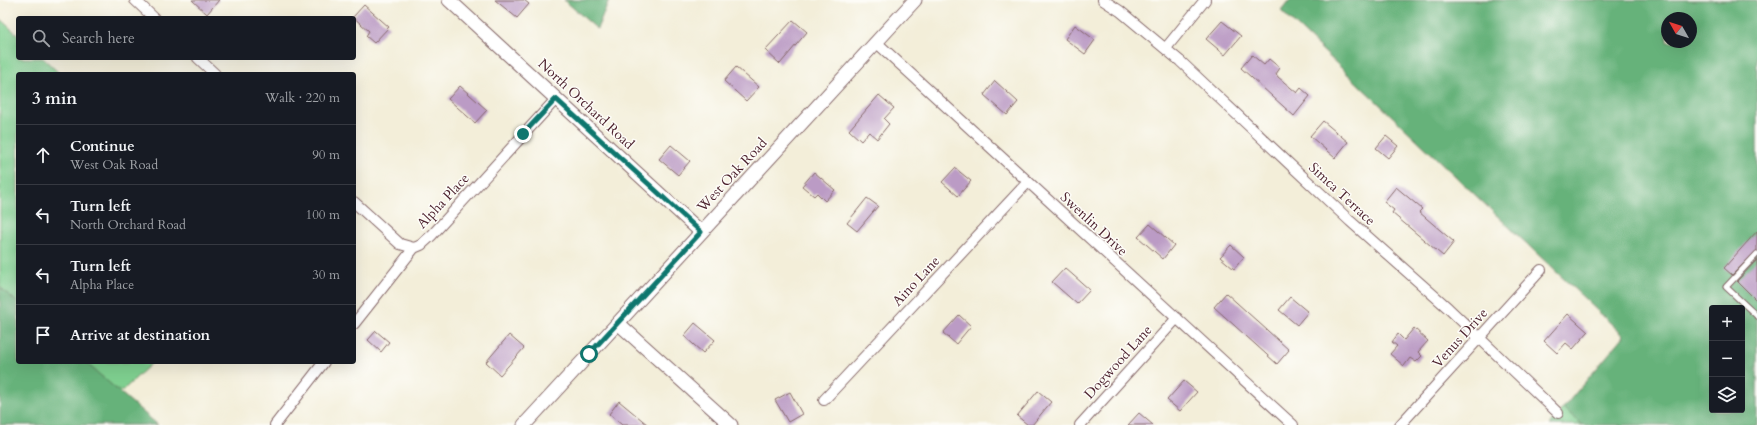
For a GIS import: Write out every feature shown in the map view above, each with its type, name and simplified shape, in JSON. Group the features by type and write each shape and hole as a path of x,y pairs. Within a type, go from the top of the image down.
{"street":[{"path":"135,0 152,16"},
{"name":"North Orchard Road","path":"448,0 701,232"},
{"name":"West Oak Road","path":"524,425 915,0"},
{"name":"Simca Terrace","path":"1103,0 1120,11 1166,48 1558,413"},
{"path":"1166,48 1205,0"},
{"name":"Swenlin Drive","path":"876,42 1293,425"},
{"path":"200,60 213,72"},
{"name":"Alpha Place","path":"356,321 414,248 421,245 432,235 556,99"},
{"name":"Aino Lane","path":"824,400 1028,182"},
{"path":"356,204 400,244 414,248"},
{"name":"Venus Drive","path":"1400,425 1541,270"},
{"name":"Dogwood Lane","path":"1080,425 1177,318"},
{"path":"618,323 731,425"},
{"path":"275,425 322,364"}],"lane":[{"path":"1757,254 1726,287 1757,316"}],"green space":[{"path":"564,0 609,0 597,29"},
{"path":"1290,0 1757,0 1757,425 1583,425 1563,408 1624,336 1281,11"},
{"path":"0,19 16,33 16,60 45,60 58,72 16,72 16,301 0,287"},
{"path":"0,287 16,301 16,364 87,364 158,425 0,425"},
{"path":"87,364 151,364 120,393"},
{"path":"1563,408 1583,425 1549,425"}],"building":[{"path":"192,0 219,0 207,14"},
{"path":"495,0 524,0 529,4 517,18"},
{"path":"364,5 389,27 374,43 366,36 369,31 356,20 356,16 354,16"},
{"path":"793,20 807,32 780,64 765,50"},
{"path":"1222,21 1241,36 1225,55 1206,39"},
{"path":"1075,25 1095,40 1085,54 1065,39"},
{"path":"1252,55 1264,65 1269,59 1280,68 1276,74 1278,77 1297,93 1301,88 1310,96 1294,116 1241,68"},
{"path":"736,67 759,87 746,101 724,81"},
{"path":"995,81 1018,102 1007,115 984,95"},
{"path":"460,86 487,110 475,123 448,99"},
{"path":"879,95 894,108 884,119 889,124 877,139 869,132 861,141 849,130"},
{"path":"1323,121 1348,142 1335,158 1310,136"},
{"path":"1386,136 1398,146 1388,158 1376,148"},
{"path":"671,145 690,161 678,175 659,159"},
{"path":"955,168 971,181 958,196 942,182"},
{"path":"814,172 835,190 825,201 817,193 814,196 802,186"},
{"path":"1396,187 1422,209 1419,212 1454,242 1443,256 1392,213 1394,210 1384,202"},
{"path":"867,198 878,206 857,231 847,223"},
{"path":"1150,224 1174,245 1163,259 1138,237"},
{"path":"1757,231 1757,250 1732,275 1724,268"},
{"path":"1231,245 1244,257 1234,269 1220,257"},
{"path":"1757,260 1757,301 1737,281"},
{"path":"1065,268 1090,290 1077,304 1052,282"},
{"path":"1226,293 1289,350 1277,364 1214,307"},
{"path":"1290,297 1308,312 1297,325 1279,310"},
{"path":"1568,314 1588,332 1573,349 1566,343 1557,353 1544,341"},
{"path":"959,315 971,326 956,344 943,333"},
{"path":"695,323 715,340 703,353 684,336"},
{"path":"1414,328 1428,341 1418,352 1422,356 1416,362 1410,358 1404,366 1390,354 1397,346 1392,342 1398,334 1404,340"},
{"path":"376,331 389,342 381,352 368,340"},
{"path":"509,335 524,348 500,375 486,362"},
{"path":"1184,381 1197,392 1180,411 1167,400"},
{"path":"1038,391 1051,402 1032,425 1028,425 1017,416"},
{"path":"790,392 802,414 788,422 775,400"},
{"path":"619,401 648,425 622,425 609,414"},
{"path":"1139,413 1153,425 1128,425"}],"route":[{"path":"523,134 556,99 701,232 589,354"}]}
